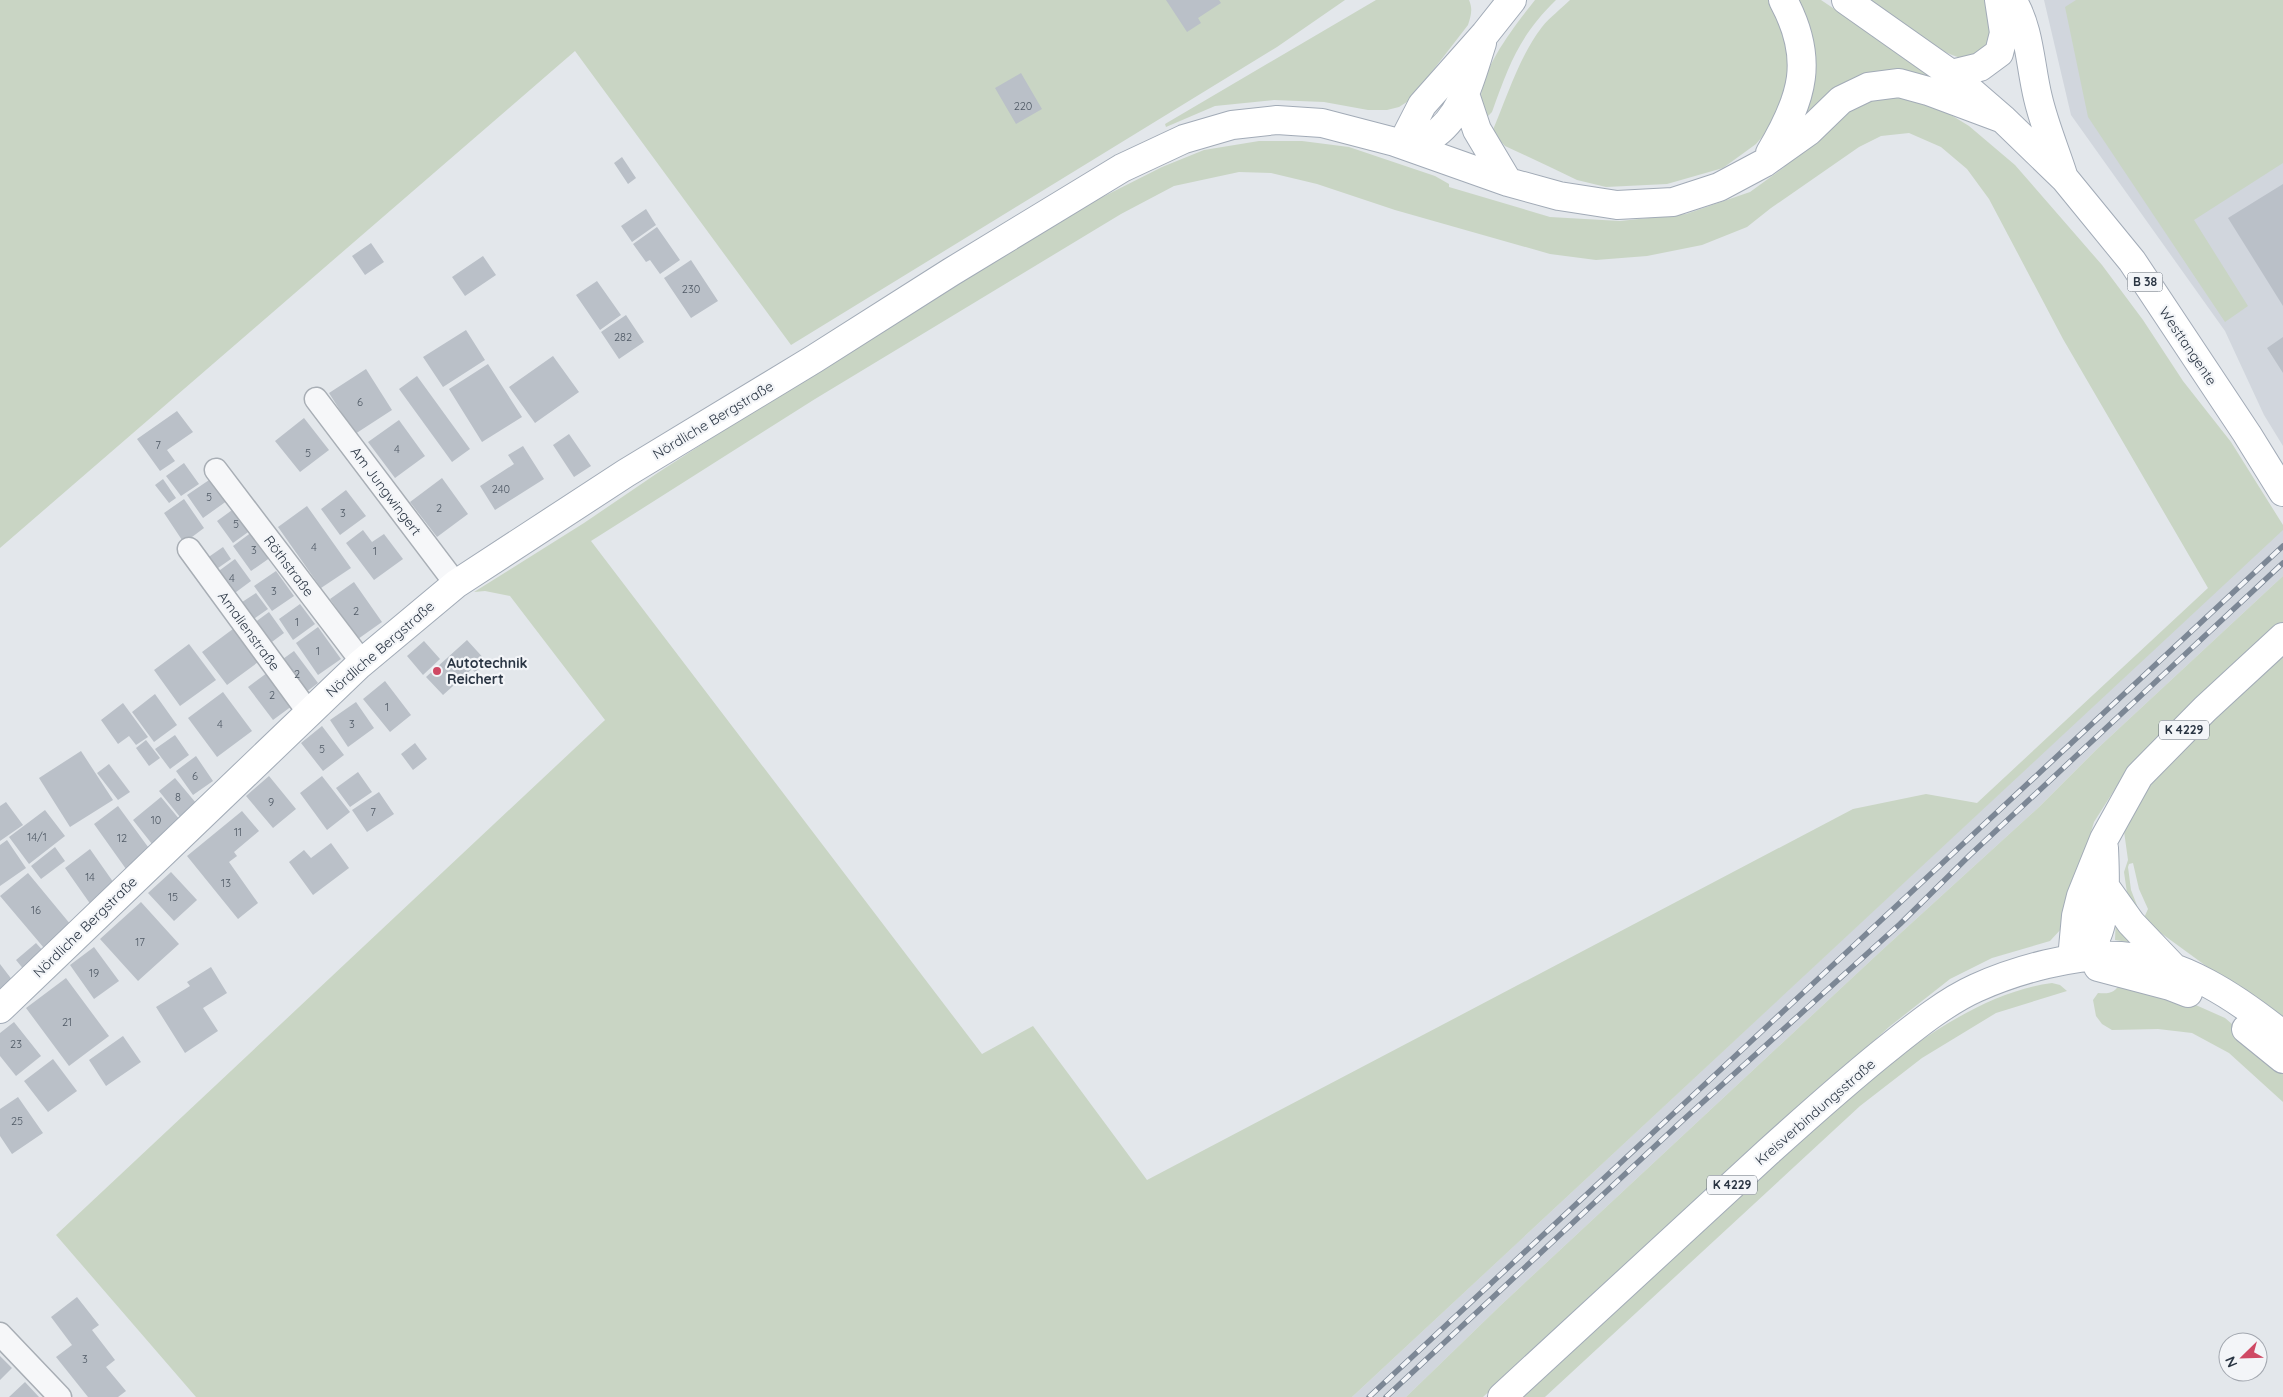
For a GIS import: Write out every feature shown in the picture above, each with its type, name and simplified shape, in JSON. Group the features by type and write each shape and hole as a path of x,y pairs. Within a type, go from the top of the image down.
{"main road":[{"path":"1406,146 1422,105 1485,34 1512,0"},
{"path":"1764,163 1788,123 1800,91 1803,59 1794,19 1783,0"},
{"name":"B 38","path":"1846,0 1951,74 2003,119"},
{"path":"1951,74 1980,67 1999,53 2004,33 1999,0"},
{"path":"2012,0 2025,36 2042,113 2065,179"},
{"path":"1406,146 1431,137 1445,125 1465,94 1485,34"},
{"name":"Nördliche Bergstraße","path":"0,1009 362,662 456,584 626,473 814,359 951,272 1122,168 1184,139 1232,125 1277,120 1322,123 1406,146 1508,182 1559,196 1616,205 1673,202 1719,187 1764,163 1809,131 1840,100 1868,87 1899,84 1928,91 2003,119"},
{"path":"1465,94 1477,130 1508,182"},
{"name":"Westtangente","path":"2003,119 2065,179 2132,261 2283,492"},
{"name":"K 4229","path":"2104,839 2139,776 2205,709 2283,637"},
{"path":"2072,959 2093,943 2099,930 2106,888 2104,839"},
{"path":"2072,959 2076,916 2081,896 2104,839"},
{"path":"2106,888 2131,923 2174,968"},
{"name":"K 4229","path":"2072,959 2119,956 2144,959 2174,968 2218,988 2283,1035"},
{"path":"2072,959 2116,973 2170,986 2200,997 2226,1013 2283,1059"},
{"name":"Kreisverbindungsstraße","path":"1502,1397 1837,1089 1920,1023 1974,989 2018,973 2072,959"}],"street":[{"name":"Am Jungwingert","path":"316,399 456,584"},
{"name":"Röthstraße","path":"216,470 362,662"},
{"name":"Amalienstraße","path":"189,549 309,713"},
{"path":"0,1334 60,1397"}],"shaded area":[{"path":"2044,0 2283,0 2283,446 2264,415 2225,331 2071,115"},
{"path":"2283,529 2283,576 2098,748 2039,807 1881,951 1501,1305 1406,1397 1352,1397"}],"green space":[{"path":"0,0 1345,0 1277,47 791,345 575,51 0,548"},
{"path":"1376,0 1469,0 1471,6 1471,16 1468,25 1410,100 1399,107 1387,110 1368,110 1324,102 1274,100 1215,106 1166,127 1165,124"},
{"path":"1535,0 1556,0 1533,26 1516,52 1492,112 1486,118 1481,99 1487,74 1501,47"},
{"path":"1570,0 1770,0 1785,27 1792,60 1787,98 1774,123 1756,144 1723,168 1667,184 1606,187 1577,180 1505,146 1492,132 1514,78 1527,51 1542,27"},
{"path":"1795,0 1821,0 1906,57 1954,94 1912,77 1799,130"},
{"path":"1869,0 1990,0 1994,40 1974,56 1965,58 1955,56 1943,51 1902,25"},
{"path":"2076,0 2283,0 2283,163 2194,220 2248,306 2225,322 2088,117 2065,7"},
{"path":"1877,95 1910,95 1930,102 1969,126 2015,165 2102,265 2143,320 2183,381 2231,442 2283,525 2283,530 1352,1397 196,1397 56,1235 605,720 510,596 485,591 474,592 584,523 803,379 1057,220 1162,167 1204,150 1259,141 1302,141 1349,147 1435,176 1449,184 1449,187 1550,217 1620,221 1686,214 1750,192 1783,168 1830,123 1852,106","holes":["1909,133 1941,147 1967,169 1989,199 2063,339 2208,588 1977,803 1926,794 1853,809 1147,1180 1033,1026 982,1054 591,541 815,399 1121,214 1174,186 1239,172 1271,173 1317,184 1395,210 1550,254 1596,260 1647,256 1702,245 1747,227 1771,208 1859,147 1881,136"]},
{"path":"2283,576 2283,622 2127,770 2094,822 2062,928 2050,941 1992,958 1950,979 1889,1027 1483,1397 1406,1397 1501,1305 1881,951 2039,807 2098,748"},
{"path":"2283,644 2283,1022 2143,920 2148,909 2139,889 2133,863 2129,864 2128,867 2131,890 2138,908 2136,912 2127,893 2124,872 2128,860 2123,824 2134,786"},
{"path":"2116,916 2140,944 2115,940"},
{"path":"2121,982 2171,994 2225,1018 2283,1068 2283,1102 2229,1053 2192,1033 2158,1029 2112,1030 2102,1024 2096,1016 2093,1000 2098,993 2114,991"},
{"path":"2052,983 2060,985 2067,991 1996,1013 1922,1058 1860,1106 1545,1397 1523,1397 1800,1140 1880,1071 1922,1040 1965,1013 2009,994"}],"building":[{"path":"1166,0 1219,0 1221,3 1198,18 1201,23 1187,32"},
{"path":"1021,73 1042,109 1016,124 995,88"},
{"path":"622,157 636,178 628,184 614,163"},
{"path":"2283,184 2283,306 2228,218"},
{"path":"646,209 656,225 632,242 621,226"},
{"path":"657,227 680,260 660,274 650,260 646,262 633,244"},
{"path":"371,243 384,262 365,275 352,256"},
{"path":"483,256 496,275 465,296 452,277"},
{"path":"691,260 718,301 691,318 664,278"},
{"path":"597,281 621,315 600,330 576,295"},
{"path":"626,315 644,342 619,359 601,332"},
{"path":"466,330 485,360 443,387 423,357"},
{"path":"2283,337 2283,373 2267,348"},
{"path":"553,356 579,392 535,423 509,387"},
{"path":"488,364 522,417 482,442 449,389"},
{"path":"366,369 392,410 355,434 329,393"},
{"path":"417,376 470,449 452,462 399,389"},
{"path":"177,411 193,432 167,450 175,461 160,471 137,439"},
{"path":"304,418 329,450 300,472 275,441"},
{"path":"399,420 425,456 395,478 368,442"},
{"path":"569,434 591,466 574,477 553,445"},
{"path":"523,446 544,479 495,510 480,486 514,464 508,455"},
{"path":"184,463 199,484 181,496 166,476"},
{"path":"215,476 231,498 203,518 187,495"},
{"path":"442,478 468,514 437,537 410,502"},
{"path":"163,479 176,498 169,503 155,485"},
{"path":"346,490 366,516 340,535 321,509"},
{"path":"184,499 204,528 184,543 164,513"},
{"path":"239,505 255,527 233,543 217,521"},
{"path":"307,506 351,568 321,588 278,527"},
{"path":"256,529 274,555 251,571 233,546"},
{"path":"363,530 372,542 384,534 403,559 374,580 346,543"},
{"path":"223,547 231,559 208,575 200,563"},
{"path":"235,559 251,581 228,598 212,576"},
{"path":"276,571 294,596 272,611 254,586"},
{"path":"354,582 382,622 358,639 330,599"},
{"path":"256,593 268,609 248,623 236,606"},
{"path":"300,604 315,624 293,640 279,619"},
{"path":"269,612 284,633 265,647 250,626"},
{"path":"241,623 265,657 227,685 202,652"},
{"path":"318,627 341,659 318,675 296,643"},
{"path":"467,640 487,662 475,672 472,669 443,695 426,677"},
{"path":"424,641 440,659 423,675 407,656"},
{"path":"189,644 216,680 180,706 154,670"},
{"path":"294,651 318,683 301,696 276,664"},
{"path":"271,670 296,703 273,720 248,687"},
{"path":"385,681 411,715 390,732 363,699"},
{"path":"223,692 252,731 217,757 188,718"},
{"path":"155,694 177,725 154,742 132,712"},
{"path":"356,702 374,728 348,747 330,720"},
{"path":"123,703 148,737 136,745 129,736 118,744 101,720"},
{"path":"322,726 344,755 323,771 301,743"},
{"path":"175,735 189,755 170,769 155,749"},
{"path":"146,740 160,758 149,766 136,748"},
{"path":"415,743 427,759 413,770 401,754"},
{"path":"81,751 113,800 70,827 39,778"},
{"path":"196,756 213,781 193,795 176,771"},
{"path":"109,764 130,792 118,800 97,773"},
{"path":"358,772 372,792 350,807 336,788"},
{"path":"269,776 296,809 273,828 246,796"},
{"path":"322,776 350,812 327,830 300,793"},
{"path":"175,778 196,803 180,817 159,791"},
{"path":"379,792 394,814 367,832 352,810"},
{"path":"161,797 180,820 152,844 133,820"},
{"path":"6,802 23,825 0,841 0,806"},
{"path":"118,806 151,851 126,869 94,824"},
{"path":"45,810 65,836 29,864 9,837"},
{"path":"242,811 259,831 234,852 237,856 229,862 258,903 238,919 187,856"},
{"path":"7,840 26,868 0,886 0,845"},
{"path":"331,843 349,868 313,895 289,862 304,850 311,858"},
{"path":"55,847 65,861 41,879 31,866"},
{"path":"90,849 116,886 91,905 65,868"},
{"path":"171,872 197,900 174,921 148,893"},
{"path":"28,873 71,925 44,948 0,896"},
{"path":"141,902 179,944 138,981 100,939"},
{"path":"36,943 45,953 25,971 16,960"},
{"path":"94,947 119,981 94,999 70,965"},
{"path":"0,964 13,981 0,990"},
{"path":"211,967 227,993 203,1008 218,1031 185,1053 156,1007 190,986 187,982"},
{"path":"66,978 109,1036 69,1066 26,1008"},
{"path":"14,1022 41,1056 16,1076 0,1056 0,1033"},
{"path":"123,1036 141,1062 106,1086 89,1060"},
{"path":"53,1059 77,1091 48,1112 24,1081"},
{"path":"18,1097 43,1133 12,1154 0,1136 0,1109"},
{"path":"77,1297 99,1325 92,1330 115,1360 106,1367 126,1391 118,1397 88,1397 56,1357 72,1345 51,1317"},
{"path":"0,1356 12,1368 0,1380"},
{"path":"25,1382 39,1397 9,1397"}],"railway":[{"path":"1369,1397 2283,546"},
{"path":"1386,1397 1682,1121 1900,924 1970,855 2283,563"}],"place":[{"name":"Autotechnik Reichert","path":"437,671"}]}
